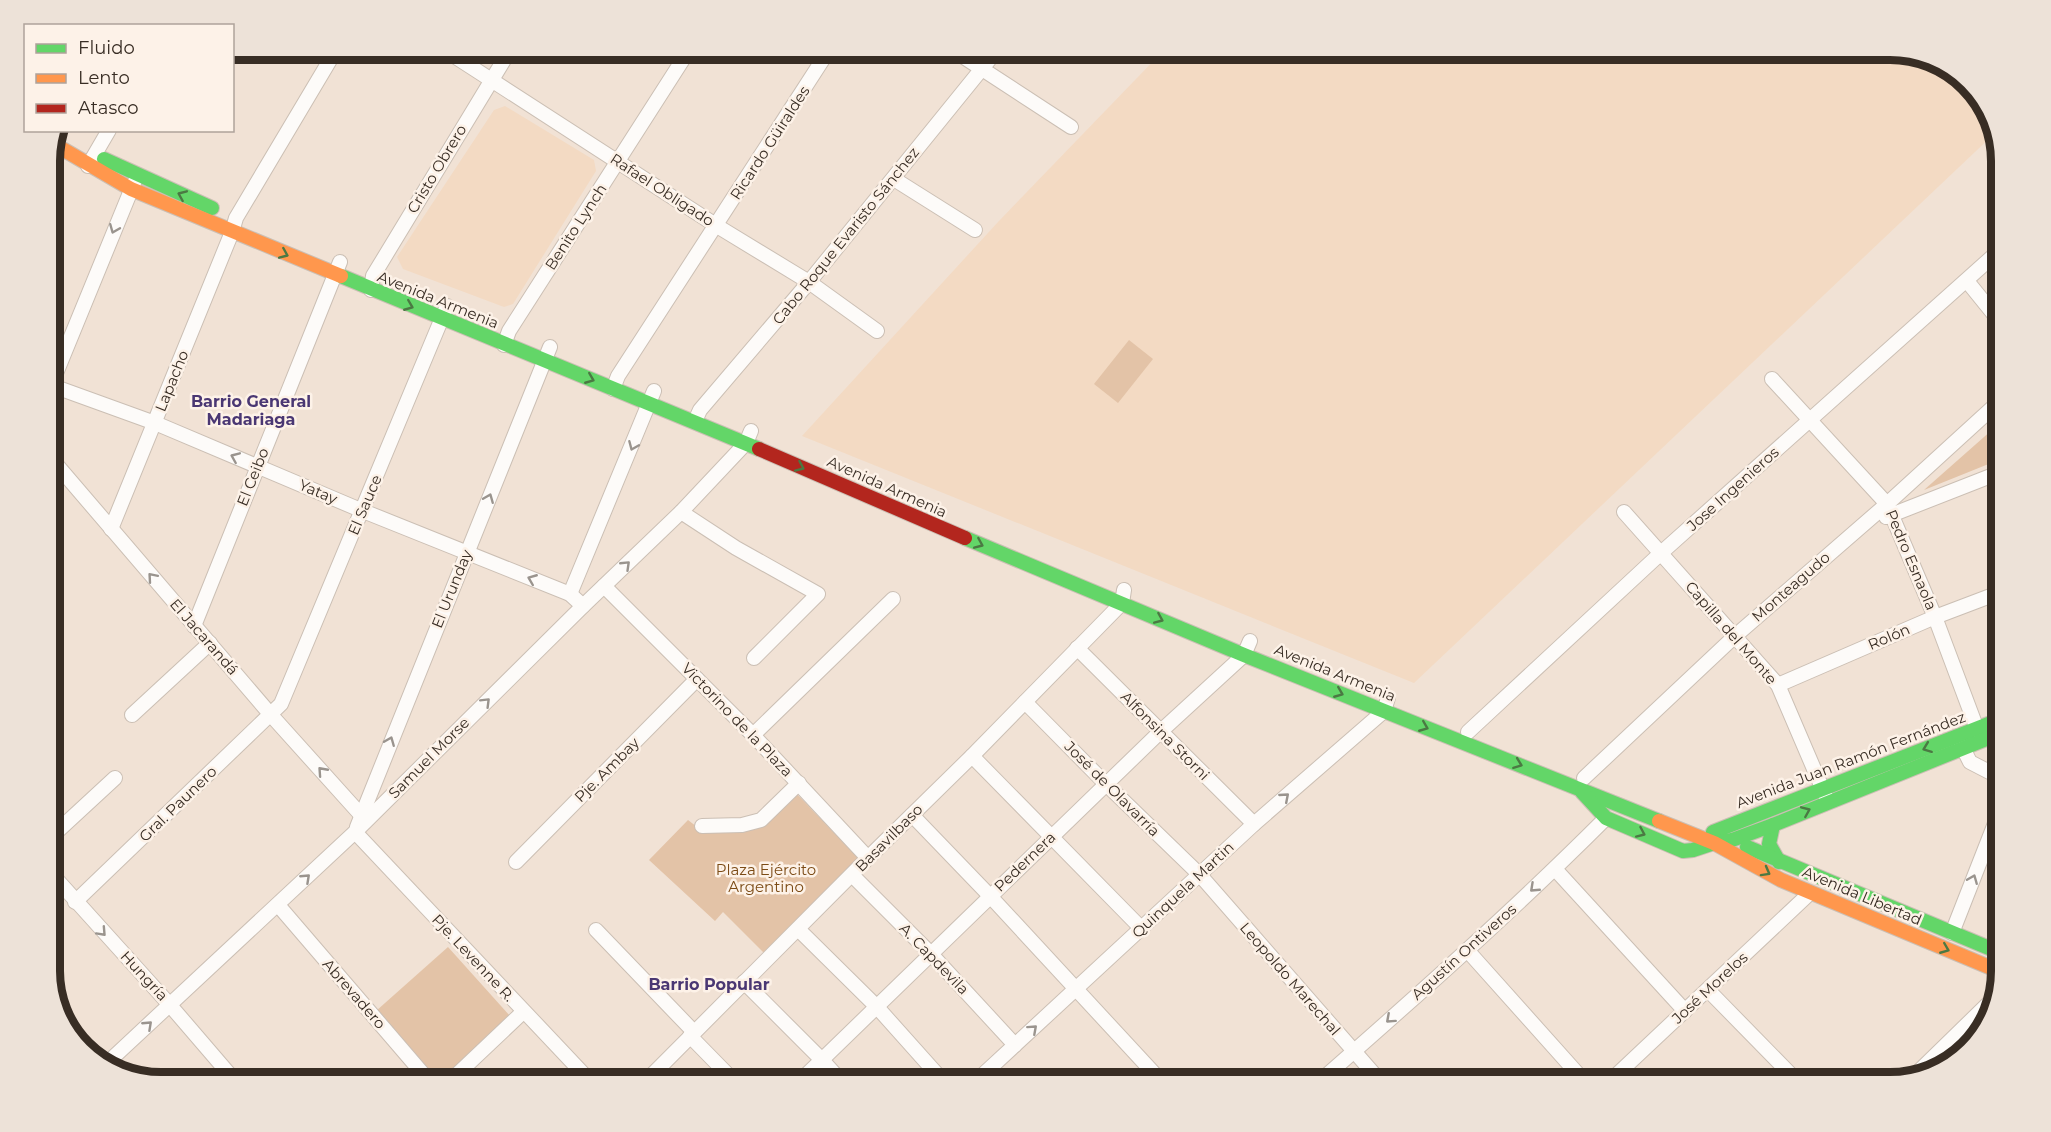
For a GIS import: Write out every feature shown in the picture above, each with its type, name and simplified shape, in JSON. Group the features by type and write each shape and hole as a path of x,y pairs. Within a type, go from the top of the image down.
{"main road":[{"name":"Avenida Armenia","path":"63,135 91,160 131,189 232,232 372,283 441,319 504,345 541,347"},
{"name":"Avenida Armenia","path":"61,147 138,176 236,218 338,269"},
{"name":"Avenida Armenia","path":"372,283 447,306 509,331 652,398 903,496"},
{"name":"Avenida Armenia","path":"749,437 960,536 1127,596"},
{"name":"Avenida Armenia","path":"1001,538 1127,596 1244,655 1468,732 1581,783"},
{"name":"Avenida Armenia","path":"1356,685 1386,704 1714,838"},
{"name":"Avenida Juan Ramón Fernández","path":"1979,735 1991,726"},
{"name":"Avenida Juan Ramón Fernández","path":"1606,818 1683,851 1693,850 1822,788 1979,735 1991,734"},
{"name":"Avenida Juan Ramón Fernández","path":"1732,840 1828,802 1960,742"},
{"path":"1581,783 1606,818"},
{"path":"1773,825 1769,844 1779,862"},
{"name":"Avenida Libertad","path":"1714,838 1732,840 1779,862 1991,949"},
{"name":"Avenida Libertad","path":"1714,838 1781,880 1991,968"}],"street":[{"name":"Lapacho","path":"111,529 236,218 330,60"},
{"name":"Rafael Obligado","path":"461,60 717,226 810,282 877,332"},
{"name":"Cristo Obrero","path":"372,283 503,60"},
{"name":"Benito Lynch","path":"504,345 509,331 683,60"},
{"name":"Ricardo Güiraldes","path":"616,382 823,60"},
{"path":"969,60 1071,127"},
{"name":"Cabo Roque Evaristo Sánchez","path":"697,416 810,282 989,60"},
{"path":"91,160 109,132"},
{"path":"60,362 138,176"},
{"path":"894,179 975,230"},
{"name":"Jose Ingenieros","path":"1468,732 1661,553 1991,258"},
{"name":"El Ceibo","path":"194,626 338,269"},
{"path":"1966,281 1991,310"},
{"name":"El Sauce","path":"281,704 447,306"},
{"name":"El Urunday","path":"355,832 467,552 541,347"},
{"name":"Pedro Esnaola","path":"1772,379 1890,509 1935,617 1979,735"},
{"name":"Yatay","path":"60,390 155,423 363,512 570,594 583,606"},
{"path":"570,594 652,398"},
{"name":"Monteagudo","path":"1581,783 1734,637 1862,526 1890,509 1991,410"},
{"name":"Samuel Morse","path":"111,1059 355,832 681,512 749,437"},
{"name":"El Jacarandá","path":"60,469 271,715 361,815"},
{"path":"1890,509 1991,475"},
{"path":"681,512 736,548 818,594 753,658"},
{"name":"Capilla del Monte","path":"1624,512 1778,685 1828,802"},
{"name":"Victorino de la Plaza","path":"604,586 753,735 868,858"},
{"name":"Basavilbaso","path":"656,1072 1026,702 1127,596"},
{"name":"Rolón","path":"1778,685 1935,617 1991,596"},
{"path":"753,735 893,599"},
{"name":"Pedernera","path":"810,1072 1050,837 1244,655 1250,641"},
{"path":"132,715 210,643"},
{"name":"Alfonsina Storni","path":"1077,648 1254,824"},
{"name":"Pje. Ambay","path":"516,862 697,678"},
{"name":"José de Olavarría","path":"1026,702 1200,875"},
{"name":"Gral. Paunero","path":"75,902 281,704"},
{"name":"Quinquela Martin","path":"987,1072 1386,704"},
{"path":"1960,742 1970,762 1991,773"},
{"path":"972,756 1141,928"},
{"path":"60,829 115,778"},
{"path":"702,826 742,825 760,820 799,783"},
{"path":"912,815 1077,989 1152,1072"},
{"name":"Agustín Ontiveros","path":"1331,1072 1555,869 1606,818"},
{"name":"Pje. Levenne R.","path":"355,832 580,1072"},
{"path":"1952,933 1991,834"},
{"path":"1555,869 1685,1011"},
{"name":"A. Capdevila","path":"852,875 931,954 1016,1045"},
{"name":"Leopoldo Marechal","path":"1200,875 1371,1072"},
{"name":"Hungría","path":"60,884 170,1004 227,1072"},
{"path":"60,891 63,888"},
{"name":"José Morelos","path":"1621,1072 1810,893"},
{"name":"Abrevadero","path":"278,905 421,1072"},
{"path":"798,929 877,1007 934,1072"},
{"path":"596,930 725,1072"},
{"path":"1467,950 1575,1072"},
{"path":"744,982 832,1072"},
{"path":"1708,990 1787,1072"},
{"path":"1924,1066 1984,1008"},
{"path":"460,1072 523,1012"},
{"path":"1960,1032 1966,1038"}],"shaded area":[{"path":"1154,60 1890,60 1922,65 1935,70 1957,85 1981,116 1989,139 1414,683 802,436 998,222"},
{"path":"505,106 594,160 596,171 513,304 504,307 403,269 397,257 494,110"}],"green space":[{"path":"1129,340 1153,359 1118,403 1094,384"},
{"path":"1991,431 1991,463 1924,490"},
{"name":"Plaza Ejército Argentino","path":"795,792 860,860 765,954 723,912 715,921 649,860 688,820 701,830 743,830"},
{"path":"448,947 511,1017 449,1072 429,1072 376,1011"}],"traffic: fast":[{"path":"104,159 212,208"},
{"path":"341,276 759,449"},
{"path":"965,538 1244,655 1659,821"},
{"path":"1713,832 1991,723"},
{"path":"1714,843 1732,840 1773,825 1991,737"},
{"path":"1582,792 1606,818 1683,851 1714,843"},
{"path":"1773,825 1769,844 1779,862"},
{"path":"1747,847 1991,949"}],"traffic: slow":[{"path":"61,148 131,189 341,276"},
{"path":"1659,821 1714,843 1781,880 1991,968"}],"traffic: jam":[{"path":"759,449 965,538"}],"district":[{"name":"Barrio General Madariaga","path":"251,410"},
{"name":"Barrio Popular","path":"709,984"}]}
